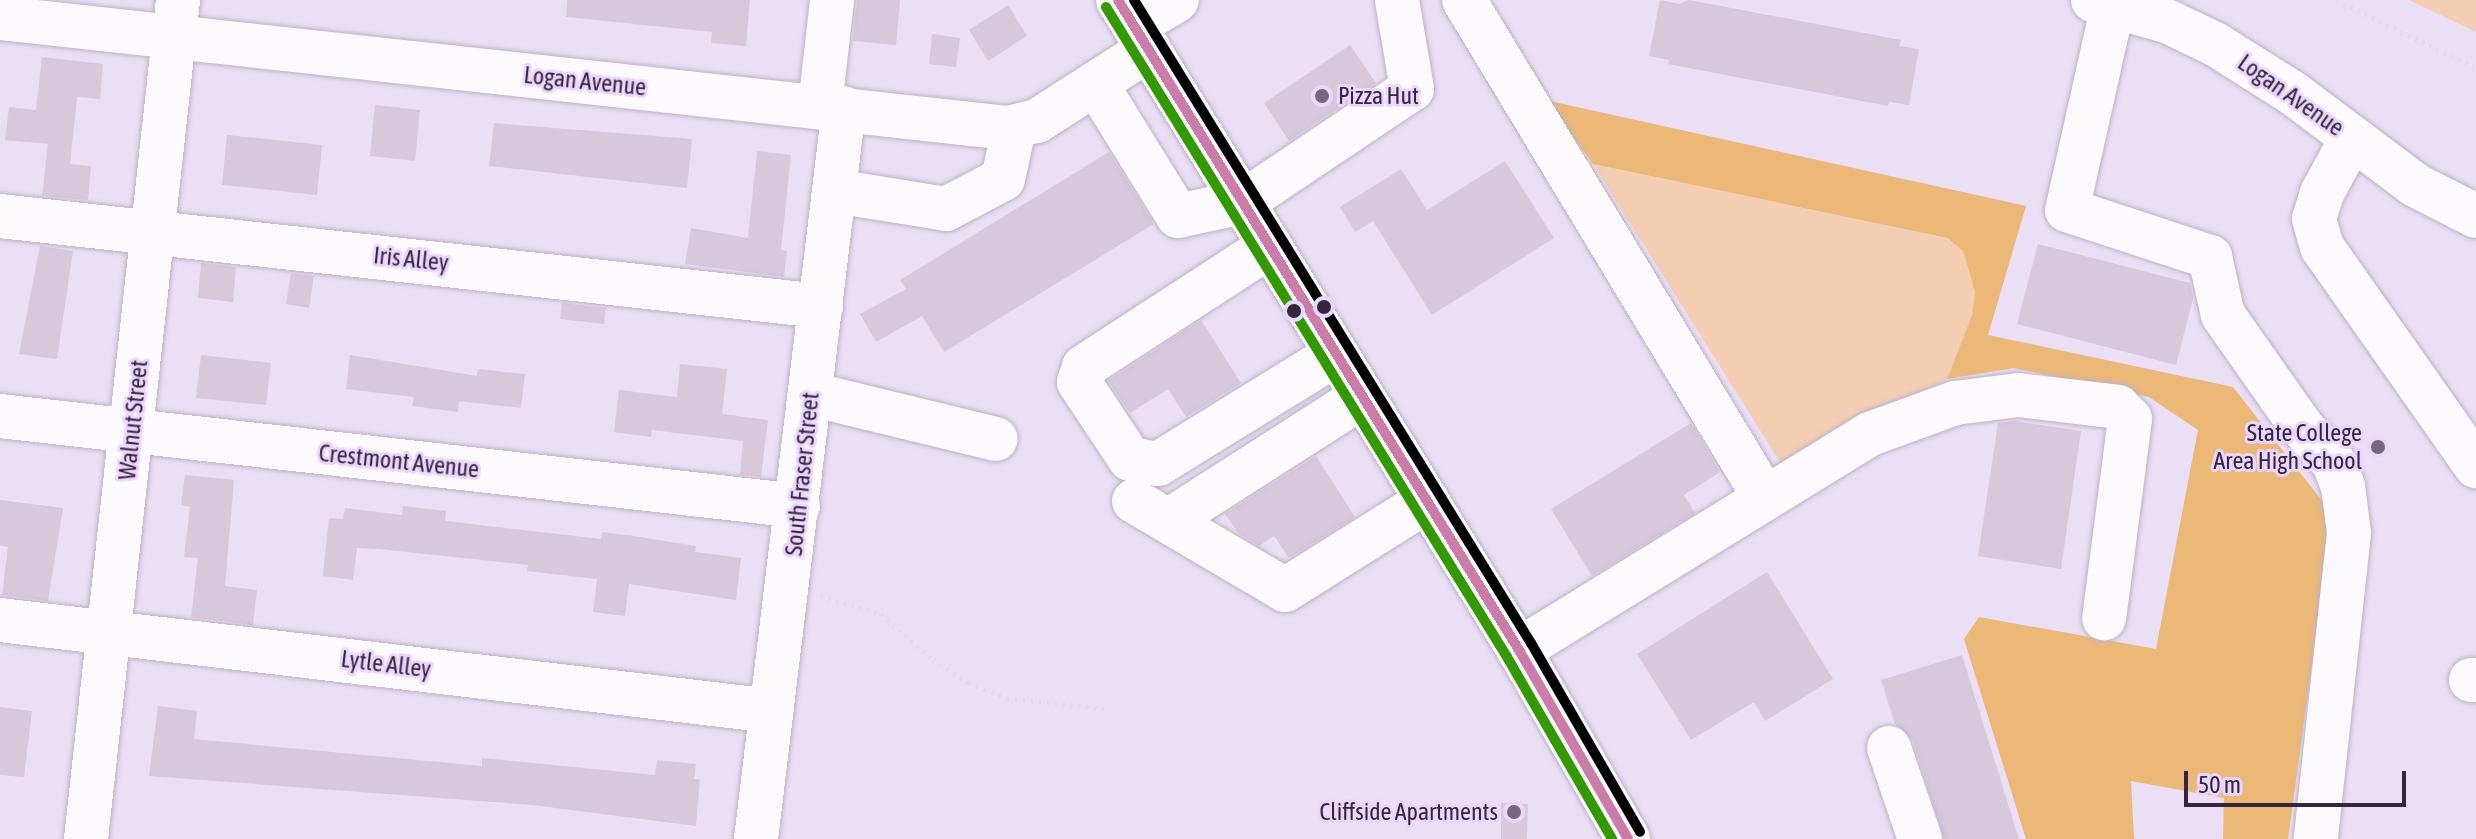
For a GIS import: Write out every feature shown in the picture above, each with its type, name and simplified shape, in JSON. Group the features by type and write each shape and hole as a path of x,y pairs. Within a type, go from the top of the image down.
{"street":[{"name":"South Fraser Street","path":"756,839 835,191 832,0"},
{"name":"Logan Avenue","path":"0,18 176,18 832,107 1014,128 1037,121 1096,84 1134,25 1177,0"},
{"path":"1096,84 1178,216 1243,202 1412,89 1397,0"},
{"path":"1464,0 1765,498"},
{"name":"Logan Avenue","path":"2103,2 2169,22 2215,44 2425,191 2476,216"},
{"path":"2103,2 2067,210 2203,250 2210,257 2223,315 2339,472 2349,533 2316,839"},
{"name":"Walnut Street","path":"86,839 176,18"},
{"path":"1134,25 1519,650 1628,839"},
{"path":"835,191 946,209 1003,179 1014,128"},
{"path":"2352,138 2322,193 2314,219 2322,247 2476,466"},
{"name":"Iris Alley","path":"0,216 821,306"},
{"path":"1270,246 1084,367 1079,382 1130,459 1158,464 1336,354"},
{"path":"811,394 996,439"},
{"path":"1519,650 1870,434 1955,403 2018,395 2118,407 2131,428 2104,618"},
{"path":"1362,397 1151,511 1285,590 1427,501"},
{"name":"Crestmont Avenue","path":"0,416 798,506"},
{"name":"Lytle Alley","path":"0,620 772,711"},
{"path":"1889,748 1920,839"}],"path":[{"path":"2336,0 2476,68"},
{"path":"816,595 881,614 933,660 969,683 1007,698 1109,709"}],"shaded area":[{"path":"2409,0 2476,0 2476,32"},
{"path":"1545,100 2026,206 1988,335 2233,387 2327,507 2327,554 2288,839 2223,839 2224,798 2131,781 2134,839 2026,839 1964,639 1979,617 2156,649 2198,430 2149,397 2014,368 1947,379 1972,315 1975,292 1963,251 1947,238 1593,164"},
{"path":"1593,164 1946,238 1963,251 1975,292 1972,315 1947,379 1788,465 1780,462"}],"building":[{"path":"567,0 750,0 746,46 711,43 712,32 566,17"},
{"path":"857,0 900,0 896,45 853,41"},
{"path":"1660,0 1679,4 1689,0 1901,40 1899,46 1919,49 1909,105 1889,102 1888,106 1668,64 1669,60 1649,56"},
{"path":"1008,5 1027,36 988,61 969,30"},
{"path":"932,34 960,38 956,67 929,64"},
{"name":"Pizza Hut","path":"1350,45 1376,83 1289,141 1264,103"},
{"path":"42,57 103,64 100,99 77,97 70,164 91,166 88,200 42,196 48,144 5,140 9,107 36,110"},
{"path":"375,105 420,110 415,161 370,156"},
{"path":"494,123 692,139 687,188 489,166"},
{"path":"227,135 322,145 317,195 222,185"},
{"path":"757,151 791,155 781,250 787,251 784,277 685,264 691,228 748,238"},
{"path":"1109,152 1154,224 944,352 922,316 876,342 860,314 906,289 900,280"},
{"path":"1505,161 1554,238 1432,315 1373,221 1355,232 1340,207 1401,169 1427,210"},
{"path":"2038,244 2190,283 2193,298 2176,365 2017,324"},
{"path":"40,246 73,251 57,359 19,354"},
{"path":"201,263 236,267 233,302 198,298"},
{"path":"291,273 314,276 309,308 286,304"},
{"path":"562,303 606,308 604,324 560,319"},
{"path":"1201,320 1241,383 1186,417 1168,389 1130,413 1108,381"},
{"path":"201,355 271,363 266,405 196,398"},
{"path":"350,355 477,376 478,369 525,374 521,408 459,401 458,412 412,406 414,397 346,389"},
{"path":"680,364 727,369 722,414 768,420 761,477 740,474 743,441 652,430 651,437 614,432 619,390 677,397"},
{"path":"2014,421 2081,431 2061,569 1978,556 1998,423"},
{"path":"1691,423 1720,472 1684,495 1695,513 1592,576 1551,509"},
{"path":"1316,456 1355,517 1289,558 1274,536 1259,546 1238,533 1225,514"},
{"path":"185,475 234,480 225,586 257,590 253,625 191,617 198,558 184,557 190,507 181,505"},
{"path":"0,500 63,508 48,601 2,595 8,547 0,546"},
{"path":"403,506 446,511 445,521 601,539 602,532 634,536 696,546 695,552 741,558 736,600 629,584 625,616 593,612 597,579 527,571 528,565 379,549 357,548 353,580 323,576 329,518 343,519 345,508 402,515"},
{"path":"1767,572 1833,679 1765,721 1754,702 1691,740 1637,654"},
{"path":"1962,655 2019,839 1944,839 1913,740 1895,724 1881,680"},
{"path":"158,706 197,711 194,739 482,766 482,758 655,775 657,760 696,764 694,779 700,779 696,826 532,805 149,776"},
{"path":"0,707 32,711 24,777 0,775"},
{"path":"1501,803 1528,804 1527,839 1501,839"}],"transit line":[{"path":"1118,0 1519,650 1628,839"},
{"path":"1134,0 1531,643 1640,832"},
{"path":"1106,7 1507,657 1612,839"}],"place":[{"name":"Pizza Hut","path":"1322,96"},
{"name":"State College Area High School","path":"2378,447"},
{"name":"Cliffside Apartments","path":"1514,812"}]}
